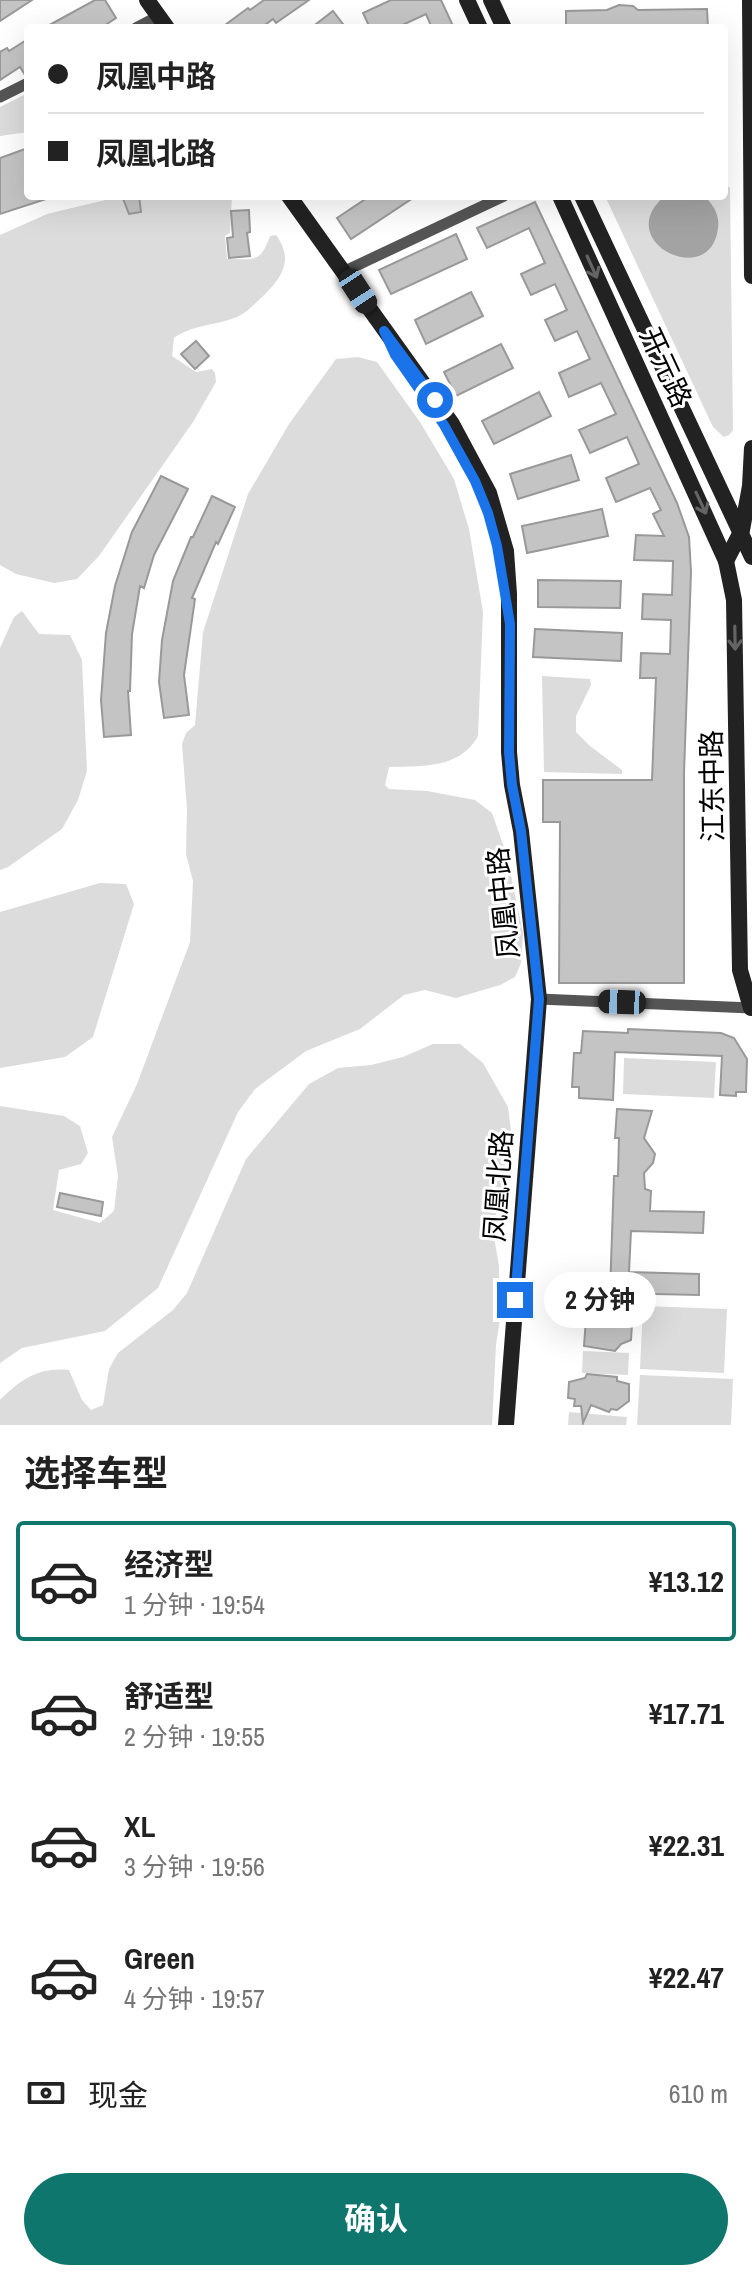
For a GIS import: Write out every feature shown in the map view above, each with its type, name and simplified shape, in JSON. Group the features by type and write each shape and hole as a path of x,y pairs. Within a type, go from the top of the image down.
{"street":[{"path":"147,0 163,22"},
{"path":"467,0 478,24"},
{"path":"491,0 502,24"},
{"path":"750,0 752,276"},
{"path":"0,97 24,85"},
{"path":"292,200 345,271 496,200"},
{"name":"开元路","path":"562,200 726,561"},
{"name":"开元路","path":"584,200 742,530"},
{"name":"凤凰中路","path":"345,271 384,331 395,355 444,425 475,481 497,546 510,624 510,763 521,831 539,999"},
{"path":"726,561 742,530 750,486 752,448"},
{"path":"742,530 752,557"},
{"name":"江东中路","path":"726,561 734,600 740,970 752,1008"},
{"path":"539,999 752,1008"},
{"name":"凤凰北路","path":"506,1425 539,999"}],"shaded area":[{"path":"24,95 24,133 0,136 0,107"},
{"path":"728,186 730,188 733,430 724,437 713,427 607,200 728,200"},
{"path":"105,200 232,200 230,233 225,236 227,259 255,258 263,251 270,236 276,235 285,254 282,270 273,286 245,313 189,330 174,338 172,356 196,372 212,369 216,382 193,422 99,556 77,579 54,583 16,574 0,565 0,235 47,214"},
{"path":"662,200 708,200 718,219 711,247 699,256 684,257 668,252 656,243 649,229 651,213"},
{"path":"358,357 377,362 420,422 454,479 469,529 483,612 478,736 461,755 451,760 439,764 389,767 385,785 389,789 427,791 475,800 492,813 507,856 523,933 521,963 515,977 500,985 456,998 425,990 404,995 360,1029 306,1051 255,1089 238,1112 158,1288 105,1331 22,1348 0,1363 0,1106 64,1116 80,1126 88,1153 81,1164 59,1170 53,1210 100,1223 114,1211 118,1176 112,1137 137,1084 190,942 193,881 186,854 187,809 182,744 186,733 195,725 203,632 248,494 289,424 336,359"},
{"path":"22,611 39,634 70,635 82,660 87,771 78,800 62,829 0,870 0,648 14,617"},
{"path":"542,676 590,679 591,685 576,716 576,732 622,770 622,774 544,772"},
{"path":"100,883 126,884 134,904 93,1037 65,1057 0,1068 0,912"},
{"path":"433,1044 460,1044 483,1063 508,1107 511,1130 493,1231 499,1266 500,1319 492,1425 0,1425 0,1400 23,1380 49,1370 69,1370 82,1400 91,1410 103,1405 109,1369 118,1353 173,1310 187,1293 246,1159 309,1084 338,1068 371,1065 403,1057"},
{"path":"624,1058 716,1062 714,1098 623,1094"},
{"path":"643,1306 727,1309 724,1373 640,1369"},
{"path":"583,1351 629,1353 628,1375 582,1373"},
{"path":"640,1375 733,1379 731,1425 637,1425"},
{"path":"569,1412 627,1417 626,1425 568,1425"}],"building":[{"path":"0,0 32,0 0,21"},
{"path":"95,0 105,0 116,18 107,24 51,24"},
{"path":"264,0 309,0 276,23 273,19 266,24 226,24 248,8 250,10"},
{"path":"391,0 441,0 452,24 430,24 426,14 405,24 368,24 363,13"},
{"path":"619,5 633,6 638,10 707,9 708,24 566,24 566,11 607,10"},
{"path":"333,11 343,24 316,24"},
{"path":"24,42 24,73 20,67 0,80 0,52 7,48 9,51"},
{"path":"24,149 24,200 43,200 0,214 0,158"},
{"path":"124,200 140,200 141,212 129,214"},
{"path":"364,200 410,200 351,239 337,218"},
{"path":"535,202 677,503 689,537 684,983 559,983 560,822 543,822 543,780 652,780 656,678 640,678 641,653 670,654 671,620 642,619 643,594 672,595 673,561 634,560 636,535 664,536 653,514 661,510 650,488 616,502 606,478 639,464 627,437 590,453 579,430 616,414 601,383 569,397 559,373 590,359 577,331 555,341 545,320 567,310 555,284 531,295 521,274 545,263 529,228 487,248 477,228"},
{"path":"249,210 250,232 247,233 250,256 229,258 227,238 233,237 231,211"},
{"path":"456,234 467,259 391,294 379,270"},
{"path":"471,292 483,316 426,344 415,320"},
{"path":"196,341 209,356 195,369 181,354"},
{"path":"501,344 513,368 456,396 444,372"},
{"path":"539,392 551,416 494,444 482,421"},
{"path":"571,455 579,480 518,499 510,474"},
{"path":"161,476 188,489 154,555 144,588 140,586 132,634 128,691 131,735 104,737 101,700 106,633 115,586 132,532"},
{"path":"212,496 235,507 192,598 195,599 184,675 189,715 164,718 159,682 162,640 173,581"},
{"path":"602,509 608,536 527,553 522,526"},
{"path":"538,580 621,581 620,608 538,607"},
{"path":"535,629 622,633 621,661 533,657"},
{"path":"628,1029 721,1033 734,1038 747,1059 746,1092 736,1092 736,1096 720,1095 722,1056 615,1052 613,1100 579,1098 579,1087 572,1087 574,1053 581,1053 583,1031 628,1033"},
{"path":"617,1109 652,1111 644,1138 655,1154 653,1163 644,1173 645,1189 651,1191 650,1211 704,1212 703,1233 631,1231 629,1272 699,1274 699,1295 610,1293 614,1176 618,1176 619,1138 615,1138"},
{"path":"60,1193 103,1202 101,1216 57,1207"},
{"path":"594,1314 627,1319 626,1322 632,1324 631,1340 615,1351 584,1346 586,1318"},
{"path":"587,1374 617,1377 617,1381 629,1384 629,1401 609,1412 591,1405 583,1423 581,1406 574,1406 575,1399 568,1398 569,1382 585,1378"}],"route":[{"path":"435,400 384,331 395,355 444,425 475,481 497,546 510,624 509,752 539,999 515,1300"}]}
